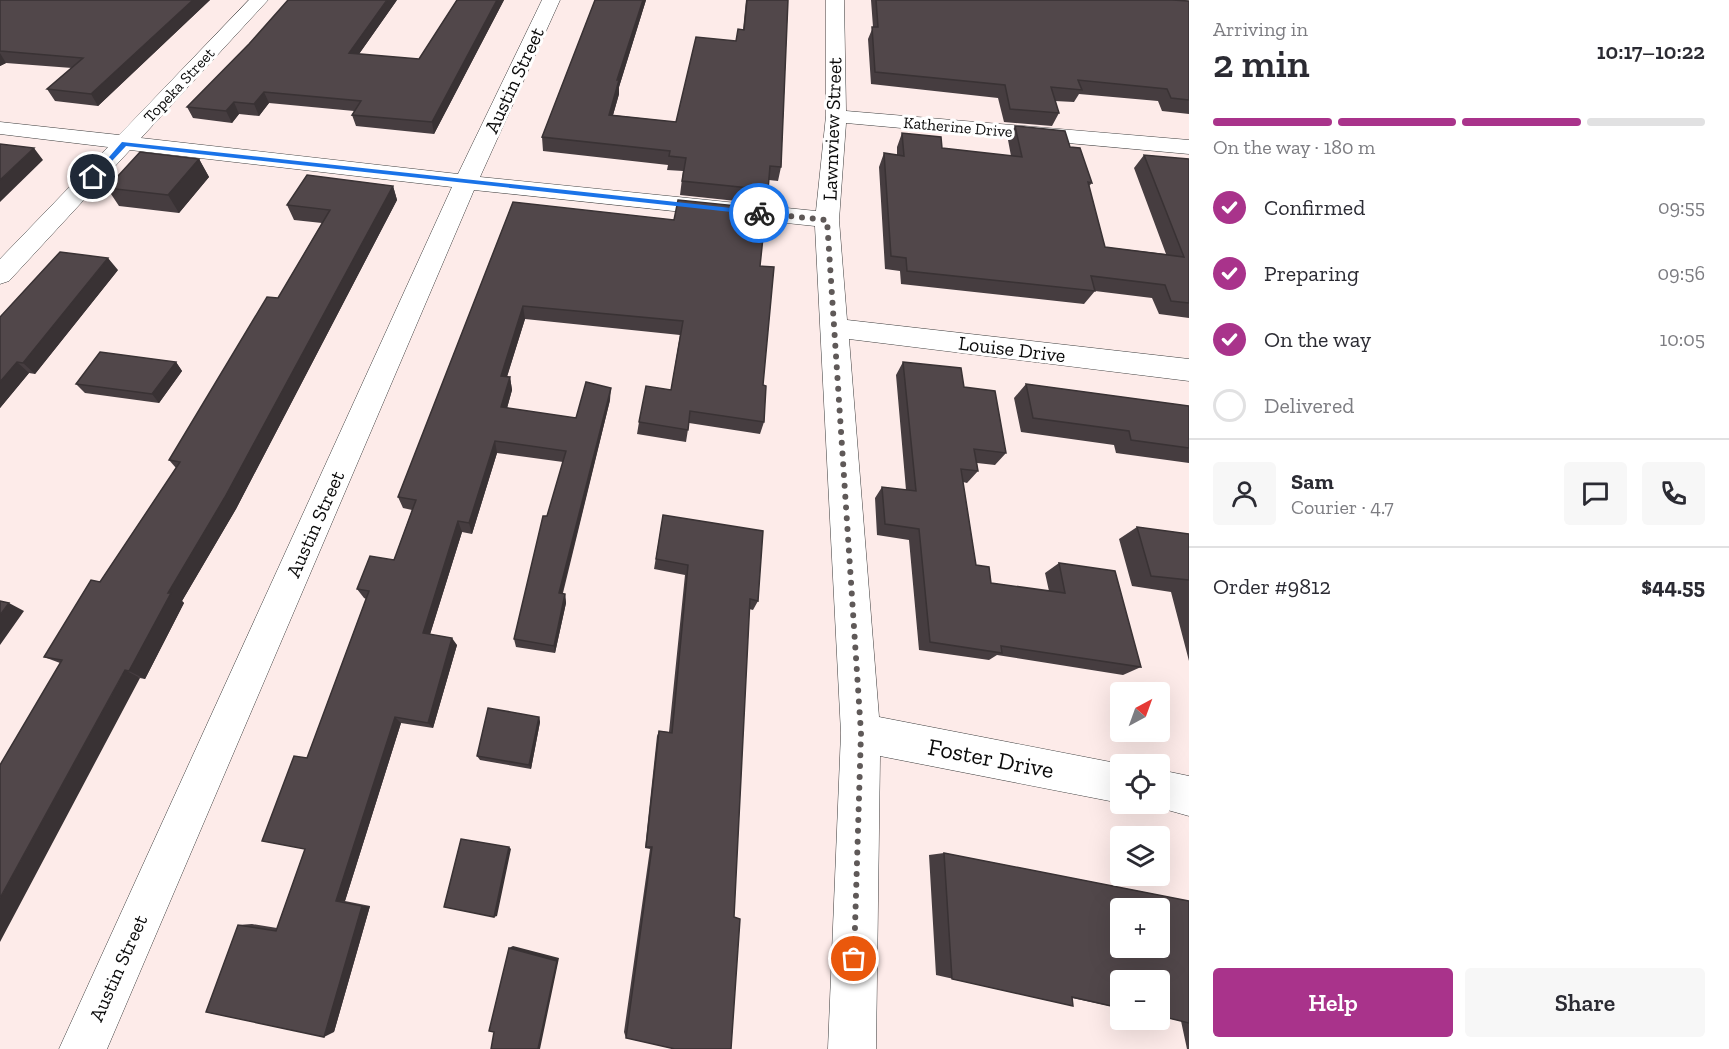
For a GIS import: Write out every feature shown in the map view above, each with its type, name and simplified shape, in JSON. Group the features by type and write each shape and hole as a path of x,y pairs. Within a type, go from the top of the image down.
{"street":[{"name":"Topeka Street","path":"0,275 259,0"},
{"name":"Austin Street","path":"82,1049 466,182 551,0"},
{"name":"Lawnview Street","path":"835,0 836,116 827,220 836,328 861,733 852,1049"},
{"name":"Katherine Drive","path":"836,116 1189,147"},
{"path":"0,128 124,144 827,220"},
{"name":"Louise Drive","path":"836,328 1189,370"},
{"name":"Foster Drive","path":"861,733 1110,781"},
{"path":"1170,792 1189,796"}],"building":[{"path":"0,0 193,0 91,94 47,89 83,58 0,51"},
{"path":"288,0 387,0 349,53 419,59 457,0 497,0 432,122 352,115 361,101 264,92 254,104 234,102 226,111 187,107 249,44"},
{"path":"595,0 643,0 617,80 619,80 609,115 676,122 696,37 736,41 738,29 744,30 747,0 788,0 781,167 770,166 768,190 682,181 686,158 669,156 670,151 542,137"},
{"path":"876,0 1189,1 1189,100 1171,98 1167,89 1078,80 1082,90 1051,87 1059,113 1010,109 1005,85 875,72 872,27 878,27"},
{"path":"1015,126 1065,131 1070,147 1080,148 1092,183 1088,182 1105,247 1184,257 1144,155 1189,159 1189,303 1171,301 1165,285 1091,276 1095,291 907,271 906,258 891,256 884,153 904,156 902,133 941,137 942,148 1022,157"},
{"path":"0,144 34,148 0,180"},
{"path":"140,152 199,159 168,195 107,188"},
{"path":"307,175 393,186 225,497 168,593 171,593 129,671 125,670 0,898 0,765 62,660 44,657 91,580 100,582 180,462 169,460 267,297 278,298 330,210 287,205"},
{"path":"678,200 766,209 760,266 774,267 763,385 766,386 764,422 690,411 688,430 639,422 646,386 671,390 683,321 523,306 501,376 510,377 501,407 576,418 586,382 611,388 559,593 565,594 554,646 514,639 543,516 547,516 566,451 495,441 469,523 458,521 423,633 452,638 428,723 395,717 336,901 362,906 324,1037 206,1012 238,925 276,931 305,849 262,841 294,756 307,758 369,591 357,589 370,556 394,560 416,500 398,497 513,202 674,220"},
{"path":"60,252 108,258 23,363 17,362 0,382 0,317"},
{"path":"100,352 176,362 152,394 76,384"},
{"path":"903,362 961,368 964,387 995,391 1006,453 974,449 978,471 961,469 976,565 989,567 991,583 1065,593 1059,563 1115,571 1141,667 1001,646 1002,653 930,642 919,529 885,524 882,487 916,491"},
{"path":"1026,384 1189,406 1189,448 1131,440 1129,431 1033,418"},
{"path":"663,515 763,531 758,601 750,599 734,917 740,919 731,1049 675,1049 626,1038 652,847 646,847 659,731 672,733 688,565 656,559"},
{"path":"1137,527 1189,534 1189,580 1151,576"},
{"path":"0,601 9,603 0,615"},
{"path":"488,708 539,717 529,765 477,756"},
{"path":"461,839 509,847 494,917 444,907"},
{"path":"944,853 1189,901 1189,1023 1170,1018 1170,970 1110,970 1110,1006 1072,997 1073,1006 952,979"},
{"path":"509,948 557,961 538,1049 491,1049 494,1032 489,1031"}],"way so far":[{"path":"759,213 827,220 836,328 861,733 854,959"}],"route":[{"path":"93,177 124,144 759,213"}]}
